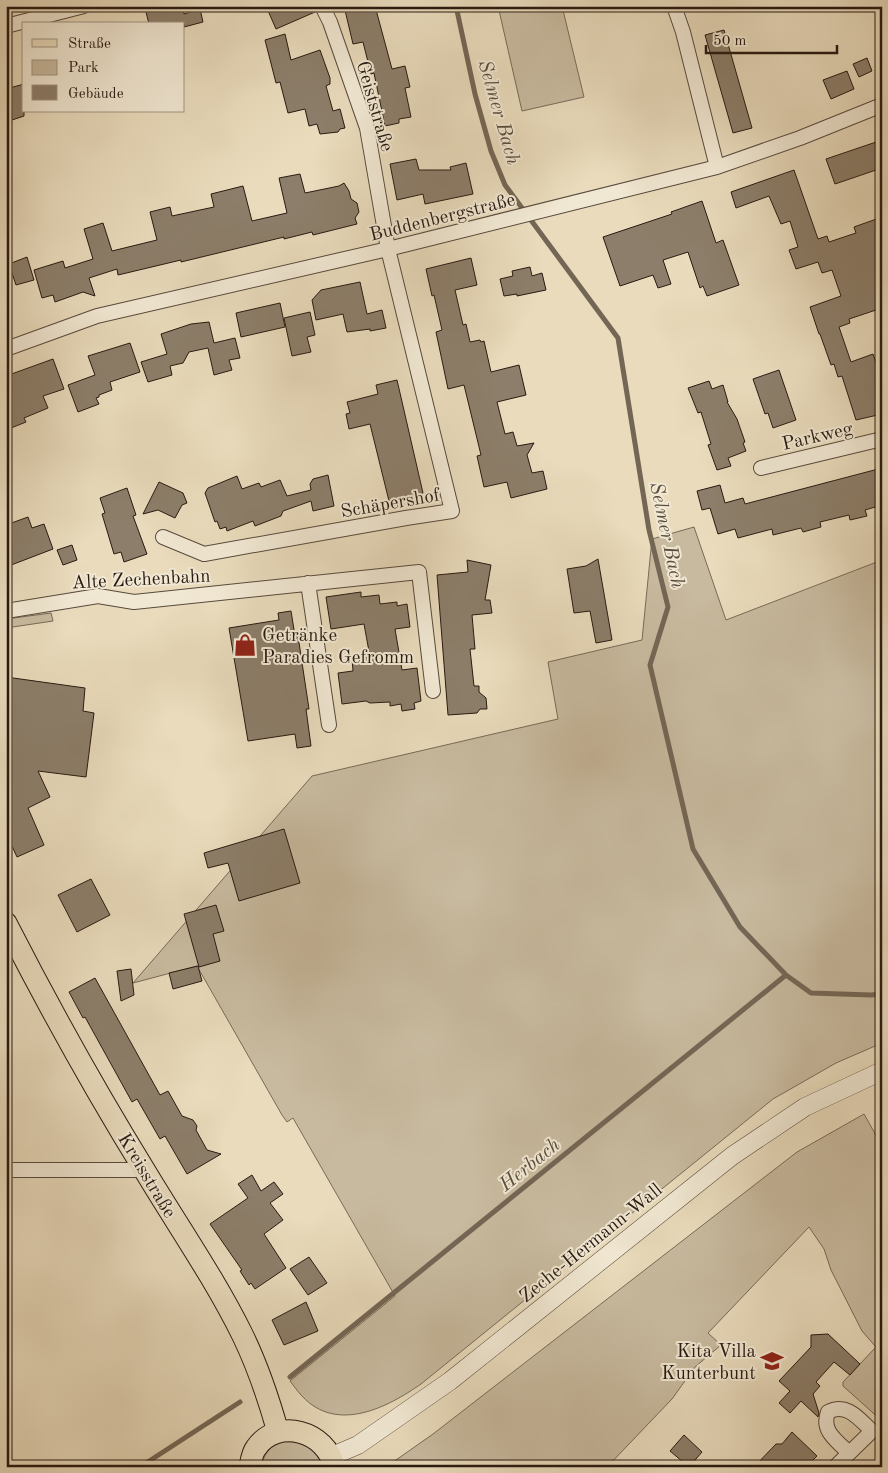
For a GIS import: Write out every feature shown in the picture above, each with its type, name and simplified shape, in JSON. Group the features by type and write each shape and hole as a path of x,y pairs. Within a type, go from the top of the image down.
{"main road":[{"name":"Kreisstraße","path":"6,923 79,1059 144,1170 218,1290 244,1338 269,1399 278,1432"},
{"path":"250,1467 256,1448 266,1438 278,1432 289,1430 308,1434 316,1438 325,1447 332,1462"}],"street":[{"path":"6,26 84,6"},
{"name":"Geiststraße","path":"322,6 330,22 367,128 388,249"},
{"path":"674,6 683,32 717,167"},
{"name":"Buddenbergstraße","path":"6,349 97,316 388,249 717,167 800,138 882,105"},
{"name":"Schäpershof","path":"163,537 204,554 406,518 452,512 388,249"},
{"name":"Parkweg","path":"761,468 882,439"},
{"name":"Alte Zechenbahn","path":"6,611 98,596 134,602 419,572 433,691"},
{"path":"308,583 329,725"},
{"name":"Zeche-Hermann-Wall","path":"332,1462 450,1382 732,1156 805,1107 882,1072"},
{"path":"6,1170 144,1170"},
{"path":"835,1467 849,1453"}],"green space":[{"path":"498,6 562,6 584,97 522,111"},
{"path":"694,527 726,620 882,560 882,1043 836,1063 773,1099 408,1393 378,1408 362,1413 346,1415 331,1413 316,1407 302,1396 290,1381 395,1296 293,1118 287,1122 282,1115 197,966 133,983 312,776 558,719 548,662 642,640 652,539"},
{"path":"51,613 53,621 6,628 6,619"},
{"path":"864,1114 882,1146 882,1421 843,1386 843,1382 876,1347 862,1331 831,1270 824,1249 809,1227 708,1333 721,1345 695,1367 672,1399 607,1467 386,1467 433,1434 797,1152"},
{"path":"280,1441 310,1443 325,1467 261,1467 267,1452"}],"building":[{"path":"164,6 182,6 184,14 200,9 203,22 185,27 185,22 148,22 146,12 164,8"},
{"path":"266,6 313,6 315,12 276,29"},
{"path":"344,6 375,6 392,69 405,66 410,87 405,88 411,117 399,119 399,123 385,126 374,73 371,74 363,42 353,44"},
{"path":"724,30 752,128 733,133 705,35"},
{"path":"285,34 291,60 320,50 330,78 330,84 326,86 333,111 340,109 345,128 340,129 338,132 320,134 317,124 309,126 305,109 288,113 280,82 276,83 265,40"},
{"path":"867,58 872,71 859,77 853,64"},
{"path":"847,71 854,89 831,99 823,80"},
{"path":"22,85 22,112 24,112 24,116 9,121 6,114 6,89"},
{"path":"882,140 882,168 835,184 826,159"},
{"path":"416,159 419,170 451,170 450,167 466,163 473,194 425,204 423,194 397,200 390,164"},
{"path":"794,170 818,239 827,236 829,242 856,233 854,227 882,217 882,308 849,319 850,323 839,327 851,362 873,354 882,379 882,414 856,420 842,376 838,377 834,364 831,365 819,334 810,307 841,296 832,270 822,273 818,262 796,269 789,250 798,247 790,221 781,224 769,196 736,208 731,192"},
{"path":"300,174 305,193 339,186 344,183 351,199 357,203 359,212 355,218 357,224 313,235 312,232 284,239 284,237 118,275 117,269 89,278 95,296 83,292 55,302 53,295 42,298 34,270 63,261 65,268 93,259 84,229 103,223 112,251 157,240 150,212 170,207 172,216 214,207 211,194 243,186 252,221 287,213 279,178"},
{"path":"702,201 716,243 723,240 739,285 707,296 703,286 700,288 688,252 663,260 671,284 658,288 653,275 620,286 603,237 672,214 671,212"},
{"path":"27,257 34,280 16,285 9,264"},
{"path":"471,258 477,285 455,290 463,325 466,324 470,342 484,341 491,372 519,365 526,395 497,402 505,434 513,432 517,446 534,443 527,455 532,473 543,471 547,489 511,498 507,482 484,487 477,456 481,455 464,385 448,389 436,332 442,330 426,269"},
{"path":"530,267 532,276 542,273 546,290 517,296 517,294 504,296 500,279 513,276 512,271"},
{"path":"360,282 367,314 382,310 386,328 347,332 343,314 316,320 312,300 321,290"},
{"path":"280,303 285,327 241,337 236,313"},
{"path":"310,312 315,335 307,337 311,352 292,356 284,318"},
{"path":"209,322 214,343 235,338 240,358 229,360 232,370 214,375 208,348 189,352 183,363 170,366 172,375 148,382 141,362 167,354 161,334 191,324"},
{"path":"130,343 140,372 110,382 112,390 96,398 99,404 78,412 68,385 95,375 88,356"},
{"path":"53,359 64,389 43,396 48,408 24,418 26,422 6,430 6,376"},
{"path":"779,370 796,420 773,428 768,413 765,414 753,379"},
{"path":"397,380 423,493 389,501 370,424 349,429 346,414 350,413 347,402 378,394 376,385"},
{"path":"709,381 712,389 723,385 727,402 737,419 746,451 728,458 731,466 717,470 708,445 711,444 701,412 698,413 688,388"},
{"path":"882,468 882,505 865,510 867,516 850,520 849,515 820,522 821,527 803,532 801,528 773,535 772,529 738,538 735,529 718,534 710,508 702,510 697,491 720,485 725,503 743,498 745,504"},
{"path":"328,475 334,506 313,511 311,501 283,511 281,516 255,526 253,521 227,531 226,527 220,529 217,521 215,522 205,493 208,488 237,476 242,489 259,483 261,487 280,480 287,496 311,490 310,484 313,479"},
{"path":"159,482 183,493 187,503 182,505 175,518 158,510 143,514"},
{"path":"127,488 136,515 133,516 147,554 124,562 121,552 114,554 102,514 105,513 100,498"},
{"path":"28,517 32,528 44,524 53,549 6,567 6,525"},
{"path":"72,545 77,560 63,565 57,550"},
{"path":"598,559 612,640 596,643 590,611 574,613 567,569 586,566"},
{"path":"467,560 491,565 485,600 490,600 492,613 472,615 475,649 470,649 474,686 479,686 479,692 486,698 487,709 480,709 477,713 448,715 437,575 468,572"},
{"path":"361,592 361,597 379,595 380,604 397,602 397,606 407,604 410,627 395,629 402,670 417,668 421,701 414,703 415,709 402,711 401,704 390,706 390,702 370,703 366,701 342,704 338,673 353,671 352,659 370,657 364,624 331,629 326,597"},
{"path":"291,611 295,636 298,636 309,709 306,709 311,746 297,748 295,734 248,741 229,628 279,620 278,613"},
{"path":"6,677 85,688 83,711 94,713 86,777 38,771 50,797 28,808 44,845 17,857 6,833"},
{"path":"284,829 300,883 239,901 228,863 208,868 204,853"},
{"path":"91,879 110,915 77,932 58,895"},
{"path":"216,905 224,931 213,934 220,961 199,967 184,914"},
{"path":"198,966 202,981 173,989 169,973"},
{"path":"131,969 134,995 121,1001 117,971"},
{"path":"95,978 160,1095 168,1091 182,1116 193,1120 197,1126 196,1130 207,1150 221,1154 187,1174 165,1136 160,1139 137,1099 132,1102 69,992"},
{"path":"252,1175 261,1191 274,1182 283,1194 270,1203 283,1220 264,1234 286,1268 255,1289 251,1283 249,1285 240,1271 242,1270 210,1224 248,1198 238,1184"},
{"path":"309,1257 327,1283 308,1295 290,1269"},
{"path":"306,1302 318,1331 284,1345 272,1320"},
{"path":"828,1334 860,1364 850,1375 834,1362 816,1382 820,1386 813,1394 819,1413 818,1417 801,1401 790,1413 779,1403 790,1391 779,1381 811,1347 811,1335"},
{"path":"792,1432 817,1456 806,1467 754,1467 776,1444 782,1444"},
{"path":"684,1435 702,1452 689,1467 670,1451"}],"waterway":[{"name":"Selmer Bach","path":"456,6 475,94 491,151 505,185 618,338 649,530 668,607 650,665 693,849 740,927 786,975 811,993 882,994"},
{"name":"Herbach","path":"290,1377 786,975"},
{"name":"Herbach","path":"140,1467 240,1402"}],"place":[{"name":"Getränke Paradies Gefromm","path":"245,645"},
{"name":"Kita Villa Kunterbunt","path":"772,1361"}]}
